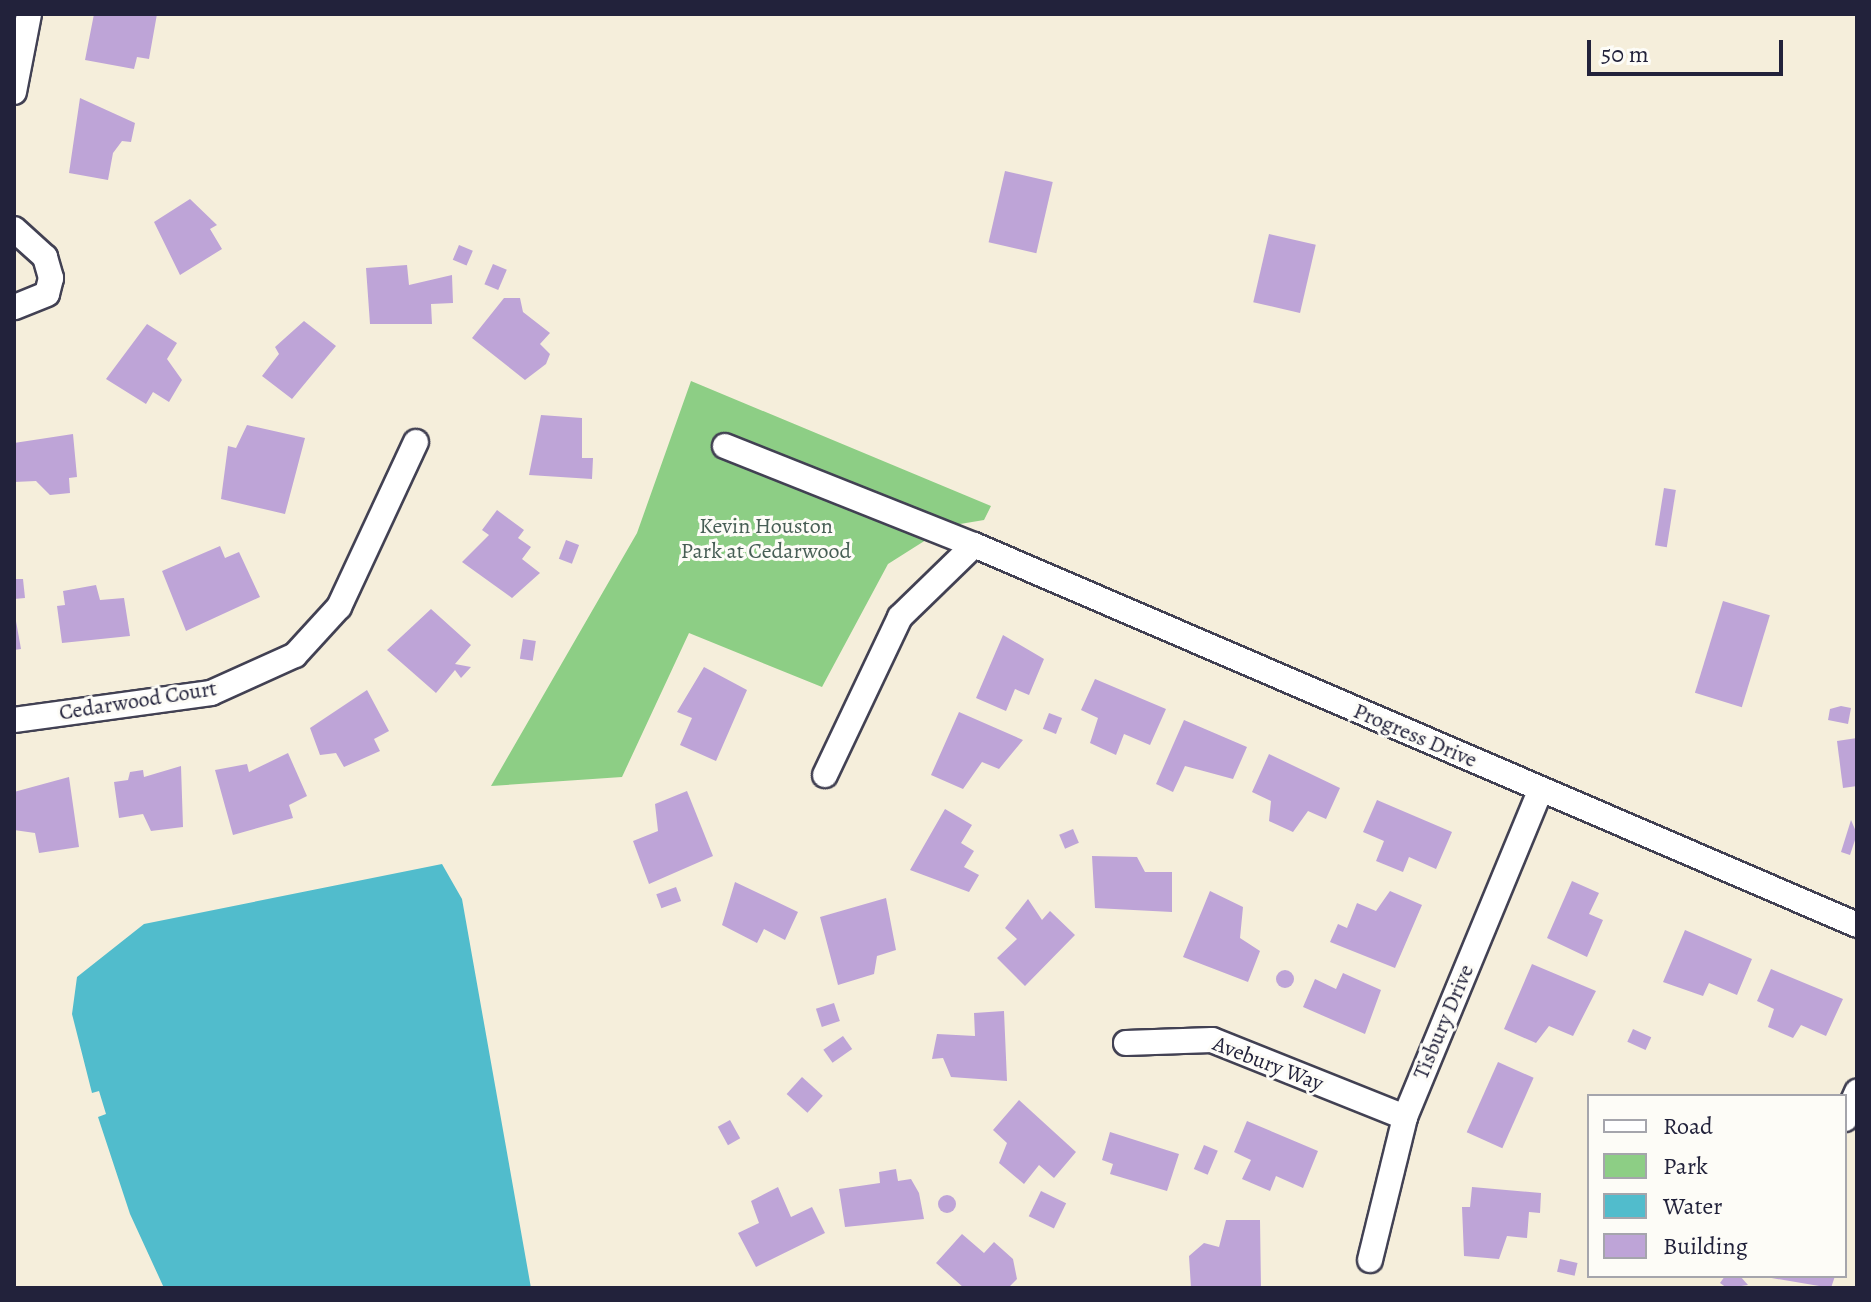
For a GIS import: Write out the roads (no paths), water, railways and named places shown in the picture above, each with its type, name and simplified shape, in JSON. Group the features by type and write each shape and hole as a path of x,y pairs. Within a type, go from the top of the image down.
{"street":[{"path":"14,92 29,14"},
{"path":"14,229 45,257 51,278 47,294 14,307"},
{"name":"Cedarwood Court","path":"14,720 211,693 295,655 339,607 416,442"},
{"name":"Progress Drive","path":"725,446 974,545 1857,925"},
{"path":"825,775 900,617 974,545"},
{"name":"Tisbury Drive","path":"1370,1260 1405,1117 1540,791"},
{"name":"Avebury Way","path":"1126,1043 1212,1040 1405,1117"},
{"path":"1847,1114 1857,1092"}],"water":[{"path":"442,864 462,899 531,1288 164,1288 130,1214 98,1117 106,1114 99,1091 92,1093 72,1014 77,977 144,924"}],"park label":[{"name":"Kevin Houston Park at Cedarwood","path":"766,538"}]}
